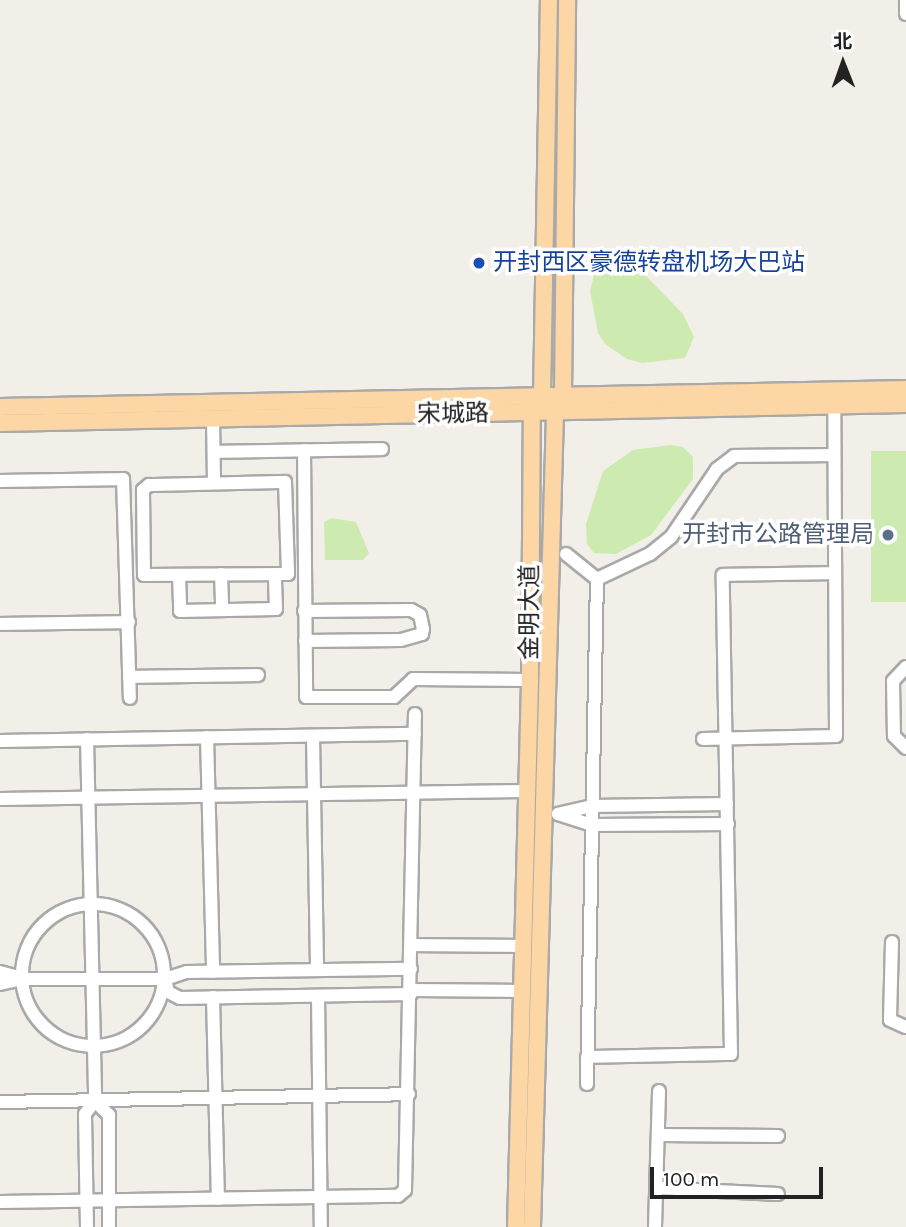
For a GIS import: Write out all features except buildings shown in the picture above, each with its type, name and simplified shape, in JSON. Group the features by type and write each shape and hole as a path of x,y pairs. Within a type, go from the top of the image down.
{"main road":[{"path":"532,413 542,397 549,0"},
{"name":"金明大道","path":"532,1227 550,814 555,412 563,396 567,0"},
{"name":"宋城路","path":"0,407 906,390"},
{"name":"宋城路","path":"0,423 906,404"},
{"name":"金明大道","path":"516,1227 528,791 532,413"}],"lane":[{"path":"906,0 906,14"},
{"path":"704,739 836,736 834,405"},
{"path":"213,418 214,483"},
{"path":"214,452 382,449"},
{"path":"304,450 306,697 394,696 413,679 530,680"},
{"path":"597,579 650,554 671,537 717,469 734,456 834,455"},
{"path":"0,481 123,479 130,698"},
{"path":"285,482 288,574 144,575 143,490 149,485 214,483 285,482"},
{"path":"566,554 597,579"},
{"path":"587,1057 731,1054 723,575 833,573"},
{"path":"178,575 180,611 276,609 275,574"},
{"path":"220,575 222,610"},
{"path":"587,1084 597,579"},
{"path":"304,611 411,610 420,615 423,629 422,634 401,640 305,641"},
{"path":"0,624 128,622"},
{"path":"906,667 893,681 894,736 906,748"},
{"path":"129,677 258,675"},
{"path":"0,1202 398,1196 405,1190 415,714"},
{"path":"0,741 415,734"},
{"path":"313,736 317,971"},
{"path":"207,737 213,972"},
{"path":"87,739 95,1101 85,1114 87,1227"},
{"path":"0,799 528,791"},
{"path":"550,814 592,806 727,804"},
{"path":"550,814 592,825 727,824"},
{"path":"165,979 158,1007 144,1026 125,1039 94,1046 69,1042 42,1024 29,1006 22,978 25,953 42,926 70,908 91,904 113,906 142,923 161,951 168,992 180,998 522,991"},
{"path":"892,942 890,1020 906,1027"},
{"path":"411,945 522,946"},
{"path":"0,972 22,978 165,979 187,972 411,969"},
{"path":"0,985 22,978"},
{"path":"318,996 321,1227"},
{"path":"213,997 218,1199"},
{"path":"654,1227 659,1091"},
{"path":"0,1102 409,1094"},
{"path":"95,1101 109,1115 109,1227"},
{"path":"659,1135 778,1136"},
{"path":"657,1188 778,1194"}],"green space":[{"path":"614,260 645,275 683,314 694,337 685,358 642,363 627,359 605,344 598,333 590,291 595,271"},
{"path":"670,445 683,447 693,457 693,479 651,535 616,554 594,553 587,544 586,524 603,471 633,450"},
{"name":"开封市公路管理局","path":"871,451 906,451 906,602 871,602"},
{"path":"332,518 356,522 369,553 363,560 325,560 324,522"}],"place":[{"name":"开封西区豪德转盘机场大巴站","path":"479,263"},
{"name":"开封市公路管理局","path":"888,535"}]}
